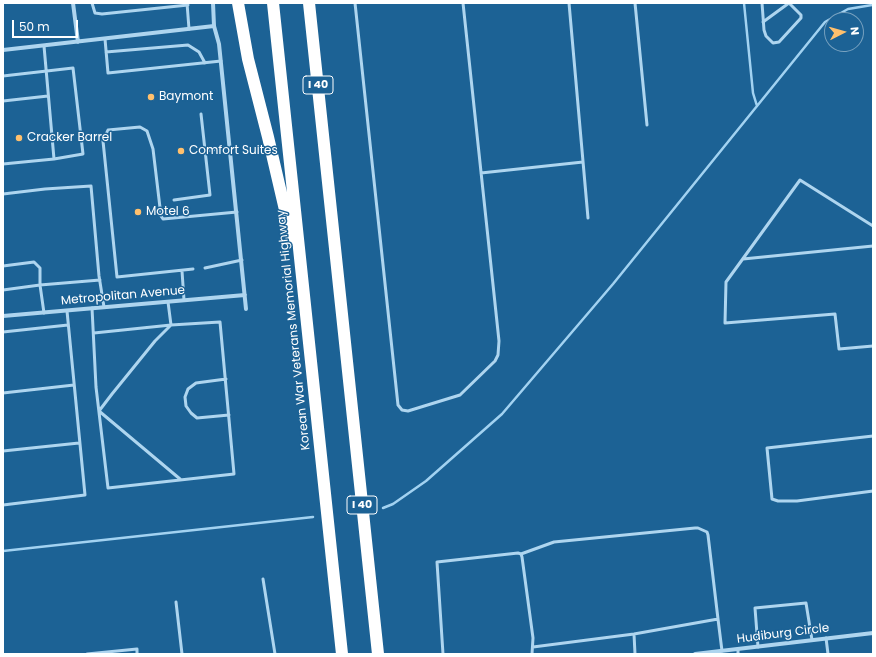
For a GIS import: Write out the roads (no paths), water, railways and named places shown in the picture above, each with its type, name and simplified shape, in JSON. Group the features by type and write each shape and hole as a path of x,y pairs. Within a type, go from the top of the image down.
{"highway":[{"path":"238,3 248,59 268,137 303,288"},
{"name":"Korean War Veterans Memorial Highway","path":"273,3 342,654"},
{"name":"I 40","path":"310,3 378,654"}],"street":[{"path":"73,3 78,42"},
{"path":"213,3 214,26 219,44 221,61 246,309"},
{"path":"3,50 214,26"},
{"name":"Metropolitan Avenue","path":"3,316 245,295"},
{"name":"Hudiburg Circle","path":"695,654 722,651 738,652 758,647 873,633"}],"lane":[{"path":"92,3 95,13 102,14 188,4 189,29"},
{"path":"356,3 398,405 405,411 411,411 460,395 495,361 498,355 499,341 463,3"},
{"path":"569,3 588,218"},
{"path":"635,3 647,124"},
{"path":"762,3 763,22 766,36 770,42 773,43 779,42 801,18 801,15 789,3 763,22"},
{"path":"105,39 108,73 221,61"},
{"path":"106,52 188,45 199,52 205,63"},
{"path":"44,46 54,159"},
{"path":"3,76 73,68 82,154 54,159 3,164"},
{"path":"3,101 48,96"},
{"path":"174,200 210,195 201,114"},
{"path":"193,269 117,276 103,141 108,130 140,127 147,131 153,150 161,216 163,219 237,212"},
{"path":"206,151 230,147"},
{"path":"481,173 583,162"},
{"path":"873,226 800,180 726,282 726,323 835,314 839,349 873,346"},
{"path":"3,194 91,186 104,307"},
{"path":"743,259 873,246"},
{"path":"206,268 242,260"},
{"path":"3,266 34,262 40,268 40,285 44,313"},
{"path":"182,271 184,300"},
{"path":"3,290 100,280"},
{"path":"99,411 145,353 170,325 168,302"},
{"path":"92,308 99,411 108,488 234,474 220,322 170,325 94,333"},
{"path":"3,505 85,495 67,311"},
{"path":"3,332 68,324"},
{"path":"226,379 196,383 188,389 185,397 186,406 197,418 229,416"},
{"path":"3,393 74,385"},
{"path":"99,411 180,480"},
{"path":"873,436 767,448 772,499 778,502 873,491"},
{"path":"3,451 80,443"},
{"path":"443,654 437,562 502,554 521,554 554,542 695,528 707,532 708,535 722,651"},
{"path":"521,554 533,637 532,654"},
{"path":"263,579 274,654"},
{"path":"176,602 182,654"},
{"path":"758,647 755,608 806,602 812,640"},
{"path":"533,647 634,634 718,619"},
{"path":"634,634 635,654"},
{"path":"826,638 828,654"},
{"path":"87,654 137,649 137,654"}],"waterway":[{"path":"744,3 753,93 757,106"},
{"path":"383,508 393,504 426,481 502,414 613,284 825,22 848,9 872,5"},
{"path":"3,551 313,517"}],"place":[{"name":"Baymont","path":"151,97"},
{"name":"Cracker Barrel","path":"19,138"},
{"name":"Comfort Suites","path":"181,151"},
{"name":"Motel 6","path":"138,212"}]}
